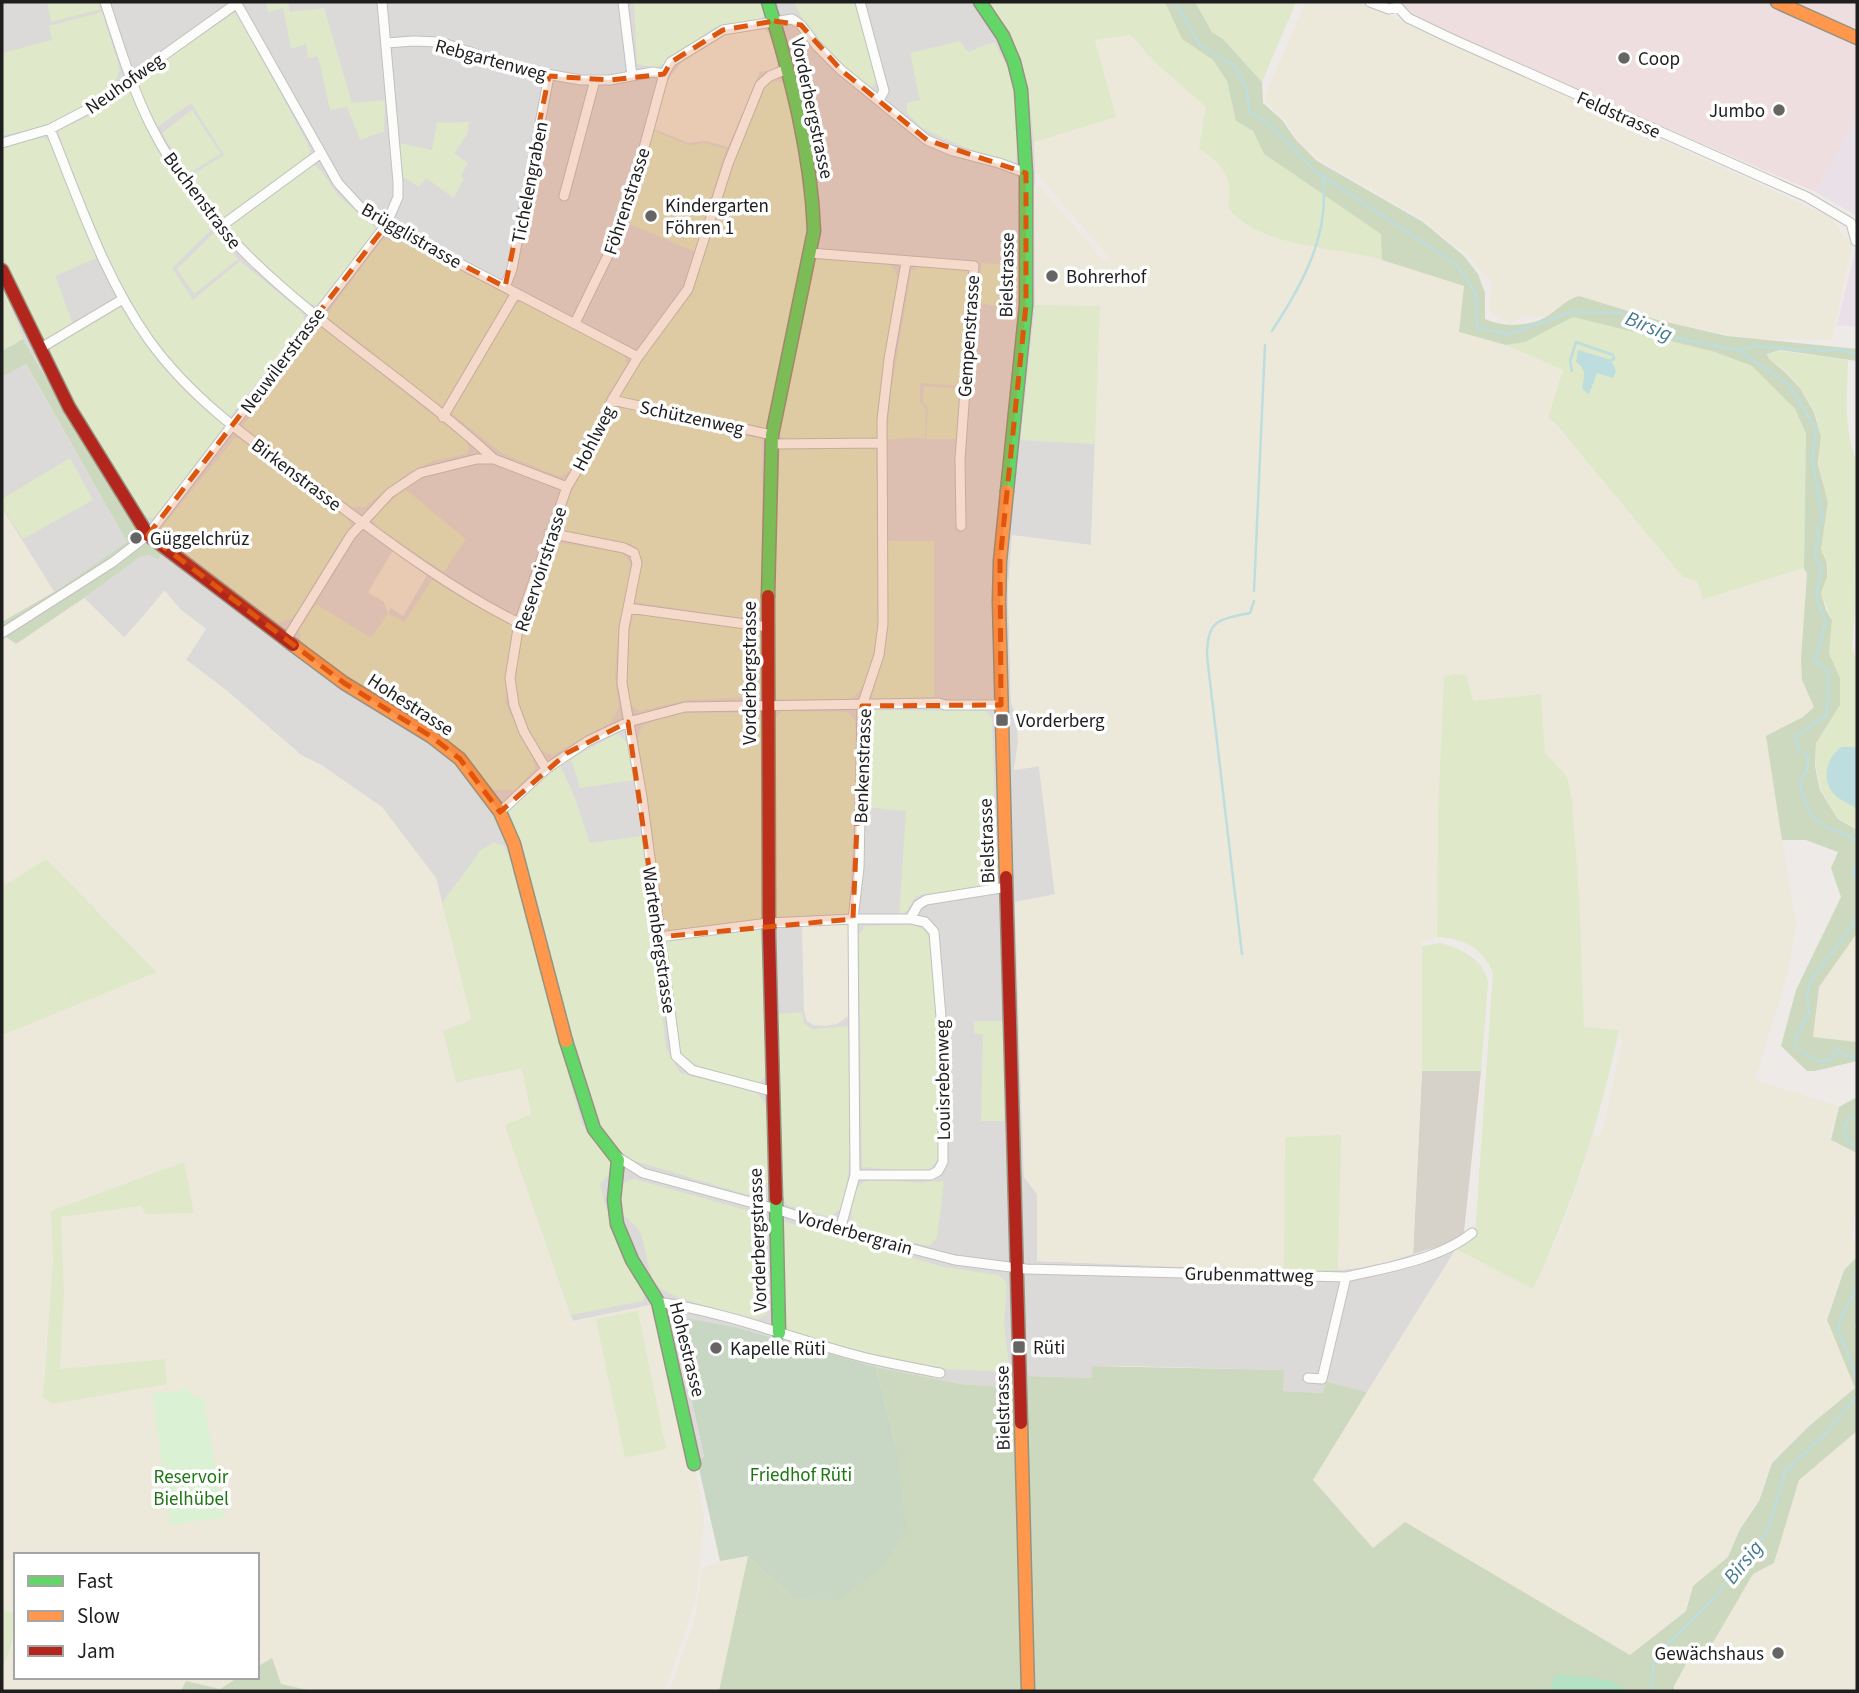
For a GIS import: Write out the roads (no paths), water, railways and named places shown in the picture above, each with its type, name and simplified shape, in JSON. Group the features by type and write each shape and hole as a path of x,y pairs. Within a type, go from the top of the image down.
{"street":[{"name":"Buchenstrasse","path":"105,2 129,79 152,127 178,172 220,227 282,289 494,459"},
{"name":"Neuwilerstrasse","path":"2,633 128,553 148,535 386,225 398,197 398,182 382,2"},
{"path":"623,2 632,76"},
{"name":"Vorderbergstrasse","path":"768,2 787,69 814,206 814,231 772,440 767,705 768,923 779,1333"},
{"path":"860,2 884,91 880,100"},
{"name":"Bielstrasse","path":"980,2 1003,36 1014,62 1021,90 1026,173 1026,305 1000,561 1001,705 1028,1691"},
{"name":"Feldstrasse","path":"1370,2 1389,9 1400,4 1408,18 1452,39 1807,197 1851,223 1856,242"},
{"path":"1777,2 1857,38"},
{"name":"Neuhofweg","path":"2,143 50,128 90,108 237,3"},
{"name":"Brügglistrasse","path":"237,3 321,153 348,195 386,225 638,357"},
{"path":"664,74 671,62 723,30 792,19 801,24 817,46 841,70 927,139 953,151 1026,173"},
{"name":"Rebgartenweg","path":"387,43 440,43 549,76 610,80 653,72 664,74"},
{"name":"Hohlweg","path":"286,640 351,535 390,493 420,473 477,459 494,459 567,487 587,453 612,400 638,357 688,289 728,164 760,85 769,76 787,69"},
{"name":"Föhrenstrasse","path":"575,323 625,216 664,74"},
{"name":"Tichelengraben","path":"505,288 512,269 549,76"},
{"path":"564,196 595,80"},
{"name":"Birkenstrasse","path":"50,128 104,260 123,299 144,334 173,370 232,426 362,522 480,603 519,622"},
{"path":"220,227 321,153"},
{"name":"Gempenstrasse","path":"810,253 974,266 960,459 961,526"},
{"name":"Benkenstrasse","path":"840,1230 855,1175 853,919 859,868 862,706 879,655 883,623 882,420 889,359 906,262"},
{"name":"Hohestrasse","path":"2,270 69,407 148,535 344,683 432,737 460,759 500,812 514,844 572,1065 594,1129 618,1160 615,1215 647,1289 658,1302 694,1464"},
{"path":"443,417 516,293"},
{"path":"39,349 123,299"},
{"name":"Schützenweg","path":"612,400 772,440 882,443"},
{"name":"Reservoirstrasse","path":"546,769 524,732 513,705 510,678 519,622 567,487"},
{"name":"Wartenbergstrasse","path":"549,533 624,548 634,553 637,563 624,628 622,683 642,797 676,1056 692,1070 771,1091"},
{"path":"628,608 768,627"},
{"path":"500,812 546,769 588,741 628,722 685,707 1001,705"},
{"path":"659,937 768,923 910,919 918,905 926,900 1007,887"},
{"name":"Louisrebenweg","path":"855,1175 931,1175 938,1171 943,1162 943,1041 934,932 925,922 910,919"},
{"name":"Vorderbergrain","path":"616,1156 643,1173 776,1209 840,1230 955,1260 1018,1268"},
{"name":"Grubenmattweg","path":"1018,1268 1346,1277 1393,1266 1456,1245 1472,1233"},
{"path":"1308,1378 1322,1379 1346,1277"},
{"path":"658,1302 707,1310 891,1364 940,1373"}],"water":[{"path":"1578,350 1611,360 1616,371 1613,378 1597,373 1589,394 1582,389 1584,374 1576,362"},
{"path":"1842,747 1857,749 1856,808 1836,796 1828,784 1829,763 1836,751"}],"waterway":[{"name":"Birsig","path":"1175,2 1200,45 1234,66 1246,87 1250,112 1268,123 1315,171 1457,265 1476,294 1477,328 1508,334 1572,312 1622,313 1665,336 1738,350 1789,385 1816,430 1812,459 1823,520 1816,528 1819,537 1814,554 1822,569 1817,590 1818,602 1827,622 1814,659 1828,672 1827,715 1795,737 1798,749 1808,756 1807,769 1800,781 1810,813 1820,823 1857,841"},
{"path":"1272,331 1294,296 1318,240 1324,200 1323,179"},
{"path":"1572,371 1570,361 1576,342 1613,355 1614,359 1611,360"},
{"path":"1254,591 1265,345"},
{"path":"1738,350 1754,346 1801,350 1813,348 1822,351 1836,349 1857,354"},
{"path":"1242,954 1207,644 1216,624 1250,613 1254,601"},
{"name":"Birsig","path":"1857,862 1853,874 1857,879"},
{"name":"Birsig","path":"1857,914 1855,922 1811,980 1807,995 1809,1012 1796,1037 1796,1048 1818,1061 1830,1060 1837,1049 1847,1056 1857,1057"},
{"name":"Birsig","path":"1857,1115 1847,1120 1844,1129 1847,1140 1857,1147"},
{"name":"Birsig","path":"1857,1267 1857,1280"},
{"name":"Birsig","path":"1857,1289 1842,1315 1838,1330 1857,1377"},
{"name":"Birsig","path":"1651,1691 1654,1658 1713,1599 1768,1531 1785,1472 1826,1433 1857,1396"}],"place":[{"name":"Coop","path":"1624,58"},
{"name":"Jumbo","path":"1779,110"},
{"name":"Kindergarten Föhren 1","path":"651,216"},
{"name":"Bohrerhof","path":"1052,276"},
{"name":"Güggelchrüz","path":"136,538"},
{"name":"Vorderberg","path":"1002,720"},
{"name":"Rüti","path":"1019,1347"},
{"name":"Kapelle Rüti","path":"716,1348"},
{"name":"Gewächshaus","path":"1778,1653"}],"park label":[{"name":"Friedhof Rüti","path":"801,1474"},
{"name":"Reservoir Bielhübel","path":"191,1487"}]}
